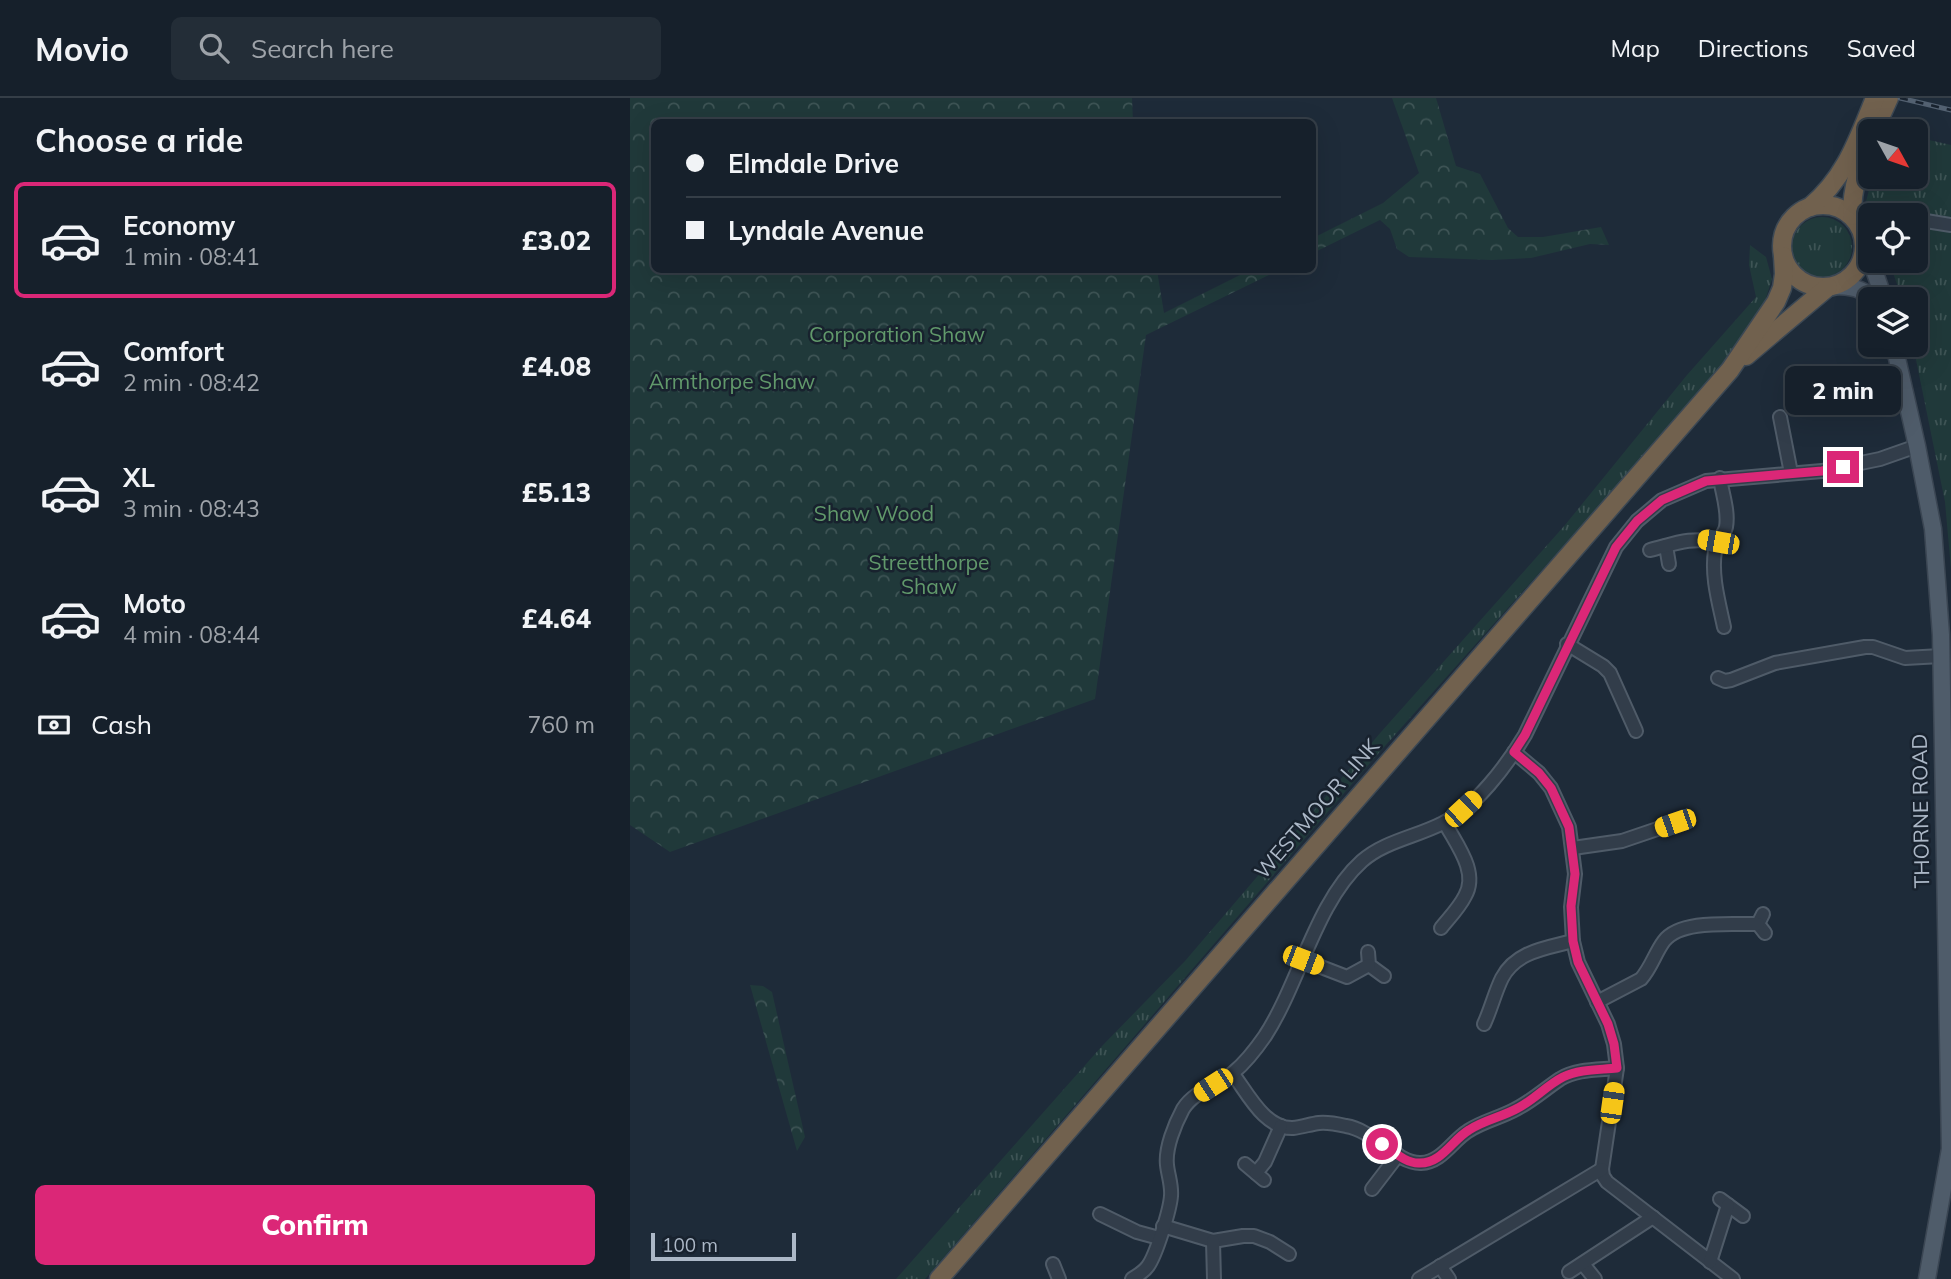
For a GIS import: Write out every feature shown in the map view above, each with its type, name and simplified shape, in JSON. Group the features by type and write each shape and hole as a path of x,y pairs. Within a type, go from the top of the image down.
{"highway":[{"path":"1858,267 1844,282 1831,286 1809,285 1792,273 1783,256 1782,247 1785,229 1793,217 1826,193 1844,169 1875,98"},
{"path":"1879,119 1889,98"},
{"path":"1858,174 1852,195 1858,216"},
{"path":"1810,206 1833,205 1858,218"},
{"name":"WESTMOOR LINK","path":"939,1279 1730,370 1776,302 1782,288 1783,256"},
{"name":"WESTMOOR LINK","path":"1730,370 1831,286"}],"main road":[{"path":"1831,286 1858,289"},
{"name":"THORNE ROAD","path":"1897,357 1933,529 1941,656 1948,854 1950,1149 1927,1279"}],"street":[{"path":"1928,221 1951,225"},
{"path":"1780,416 1791,473"},
{"path":"1132,1279 1149,1265 1154,1256 1171,1199 1168,1150 1183,1110 1191,1099 1233,1074 1264,1037 1281,1010 1338,889 1361,862 1382,847 1445,823 1480,793 1514,752 1525,735 1616,547 1637,521 1662,500 1706,481 1822,471 1880,458 1917,446"},
{"path":"1720,478 1727,515 1725,531 1715,550 1715,580 1724,627"},
{"path":"1650,550 1699,539 1718,542"},
{"path":"1666,545 1669,564"},
{"path":"1567,644 1610,673 1636,732"},
{"path":"1718,678 1731,680 1775,663 1865,647 1873,647 1905,658 1941,656"},
{"path":"1514,752 1539,773 1551,788 1569,827 1575,874 1571,925 1573,941 1578,962 1608,1024 1617,1068 1602,1169 1607,1182 1733,1279"},
{"path":"1441,929 1465,898 1470,879 1465,861 1445,823"},
{"path":"1573,848 1622,841 1675,823"},
{"path":"1597,1002 1641,979 1664,940 1676,930 1693,926 1762,924"},
{"path":"1484,1024 1502,978 1516,962 1534,951 1573,941"},
{"path":"1303,960 1347,977 1368,958 1384,976"},
{"path":"1233,1074 1268,1120 1290,1128 1320,1123 1351,1126 1366,1132 1398,1155 1420,1163 1447,1151 1470,1129 1519,1108 1562,1078 1578,1072 1617,1068"},
{"path":"1245,1164 1260,1177 1281,1126"},
{"path":"1371,1189 1398,1155"},
{"path":"1419,1279 1602,1169"},
{"path":"1710,1262 1724,1202 1743,1216"},
{"path":"1100,1214 1137,1232 1161,1232 1213,1241 1254,1236 1289,1254"},
{"path":"1569,1272 1653,1217"},
{"path":"1213,1241 1214,1279"},
{"path":"1053,1264 1059,1279"},
{"path":"1583,1264 1595,1279"},
{"path":"1440,1266 1448,1279"}],"green space":[{"name":"Shaw Wood","path":"630,98 1132,98 1133,119 651,119 651,273 1157,273 1164,313 1244,273 1273,273 1146,335 1095,699 670,852 630,825"},
{"path":"1392,98 1436,98 1456,166 1480,174 1508,228 1518,237 1543,237 1601,227 1609,245 1590,244 1531,258 1492,260 1409,257 1397,249 1390,229 1380,220 1316,252 1316,236 1383,203 1419,173"},
{"path":"1928,140 1951,145 1951,569 1945,502 1915,357 1928,357 1928,287 1898,287 1893,273 1928,273 1928,203 1866,202 1869,189 1928,189"},
{"path":"1816,217 1828,217 1847,230 1852,247 1850,259 1839,272 1828,277 1816,277 1797,264 1792,253 1792,241 1805,222"},
{"path":"1750,245 1766,257 1772,279 1762,310 1721,369 1377,755 925,1279 896,1279 1102,1046 1185,961 1381,732 1565,525 1687,375 1756,297 1749,265"},
{"path":"750,985 763,986 772,992 805,1137 797,1151"}],"railway":[{"path":"1900,98 1951,110"}],"route":[{"path":"1382,1144 1410,1161 1429,1161 1447,1151 1470,1129 1519,1108 1562,1078 1578,1072 1617,1068 1608,1024 1578,962 1573,941 1571,906 1575,874 1569,827 1551,788 1539,773 1514,752 1525,735 1616,547 1637,521 1662,500 1706,481 1843,467"}],"park label":[{"name":"Corporation Shaw","path":"897,335"},
{"name":"Armthorpe Shaw","path":"732,382"},
{"name":"Streetthorpe Shaw","path":"929,575"}]}
